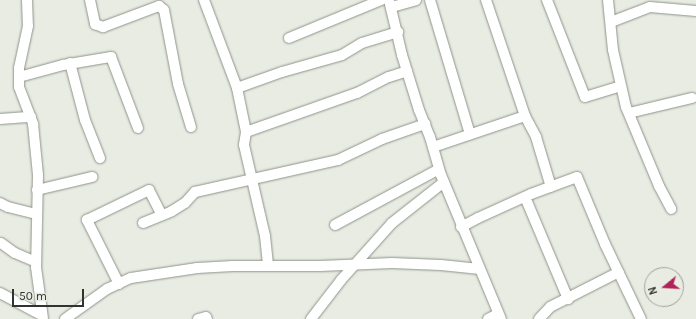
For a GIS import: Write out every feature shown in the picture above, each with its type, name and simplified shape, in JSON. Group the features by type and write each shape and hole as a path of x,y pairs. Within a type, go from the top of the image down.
{"street":[{"path":"27,0 28,26 19,68 19,87 31,117 35,143 37,190 36,262 42,317"},
{"path":"90,0 96,24 103,27 159,6 164,10 174,68 191,127"},
{"path":"204,0 237,88 246,132 244,145 265,236 268,266"},
{"path":"289,38 381,0"},
{"path":"416,0 391,4 407,71 439,169 500,316 488,319"},
{"path":"430,0 470,134"},
{"path":"486,0 525,116 536,137 551,187"},
{"path":"547,0 585,97 620,86"},
{"path":"608,0 613,50 620,86 629,114 659,186 671,209"},
{"path":"668,0 673,10"},
{"path":"611,22 650,7 696,11"},
{"path":"237,88 282,72 342,55 362,43 398,32"},
{"path":"19,77 70,64 110,57 138,128"},
{"path":"70,64 85,120 100,158"},
{"path":"246,132 357,93 389,77 407,71"},
{"path":"629,114 692,98"},
{"path":"433,147 525,116"},
{"path":"0,119 31,117"},
{"path":"143,223 162,216 185,203 195,192 338,160 382,139 425,124"},
{"path":"335,225 439,169"},
{"path":"37,190 92,177"},
{"path":"462,227 478,218 525,197 577,177 587,204 641,319"},
{"path":"311,319 354,265 392,223 444,182"},
{"path":"120,284 87,220 149,190 162,216"},
{"path":"525,197 568,299"},
{"path":"0,203 37,214"},
{"path":"0,243 15,253 36,262"},
{"path":"65,319 107,289 131,278 197,268 392,263 441,265 480,269"},
{"path":"538,319 550,307 619,272"},
{"path":"0,293 42,317"},
{"path":"198,319 206,317 207,319"}]}
